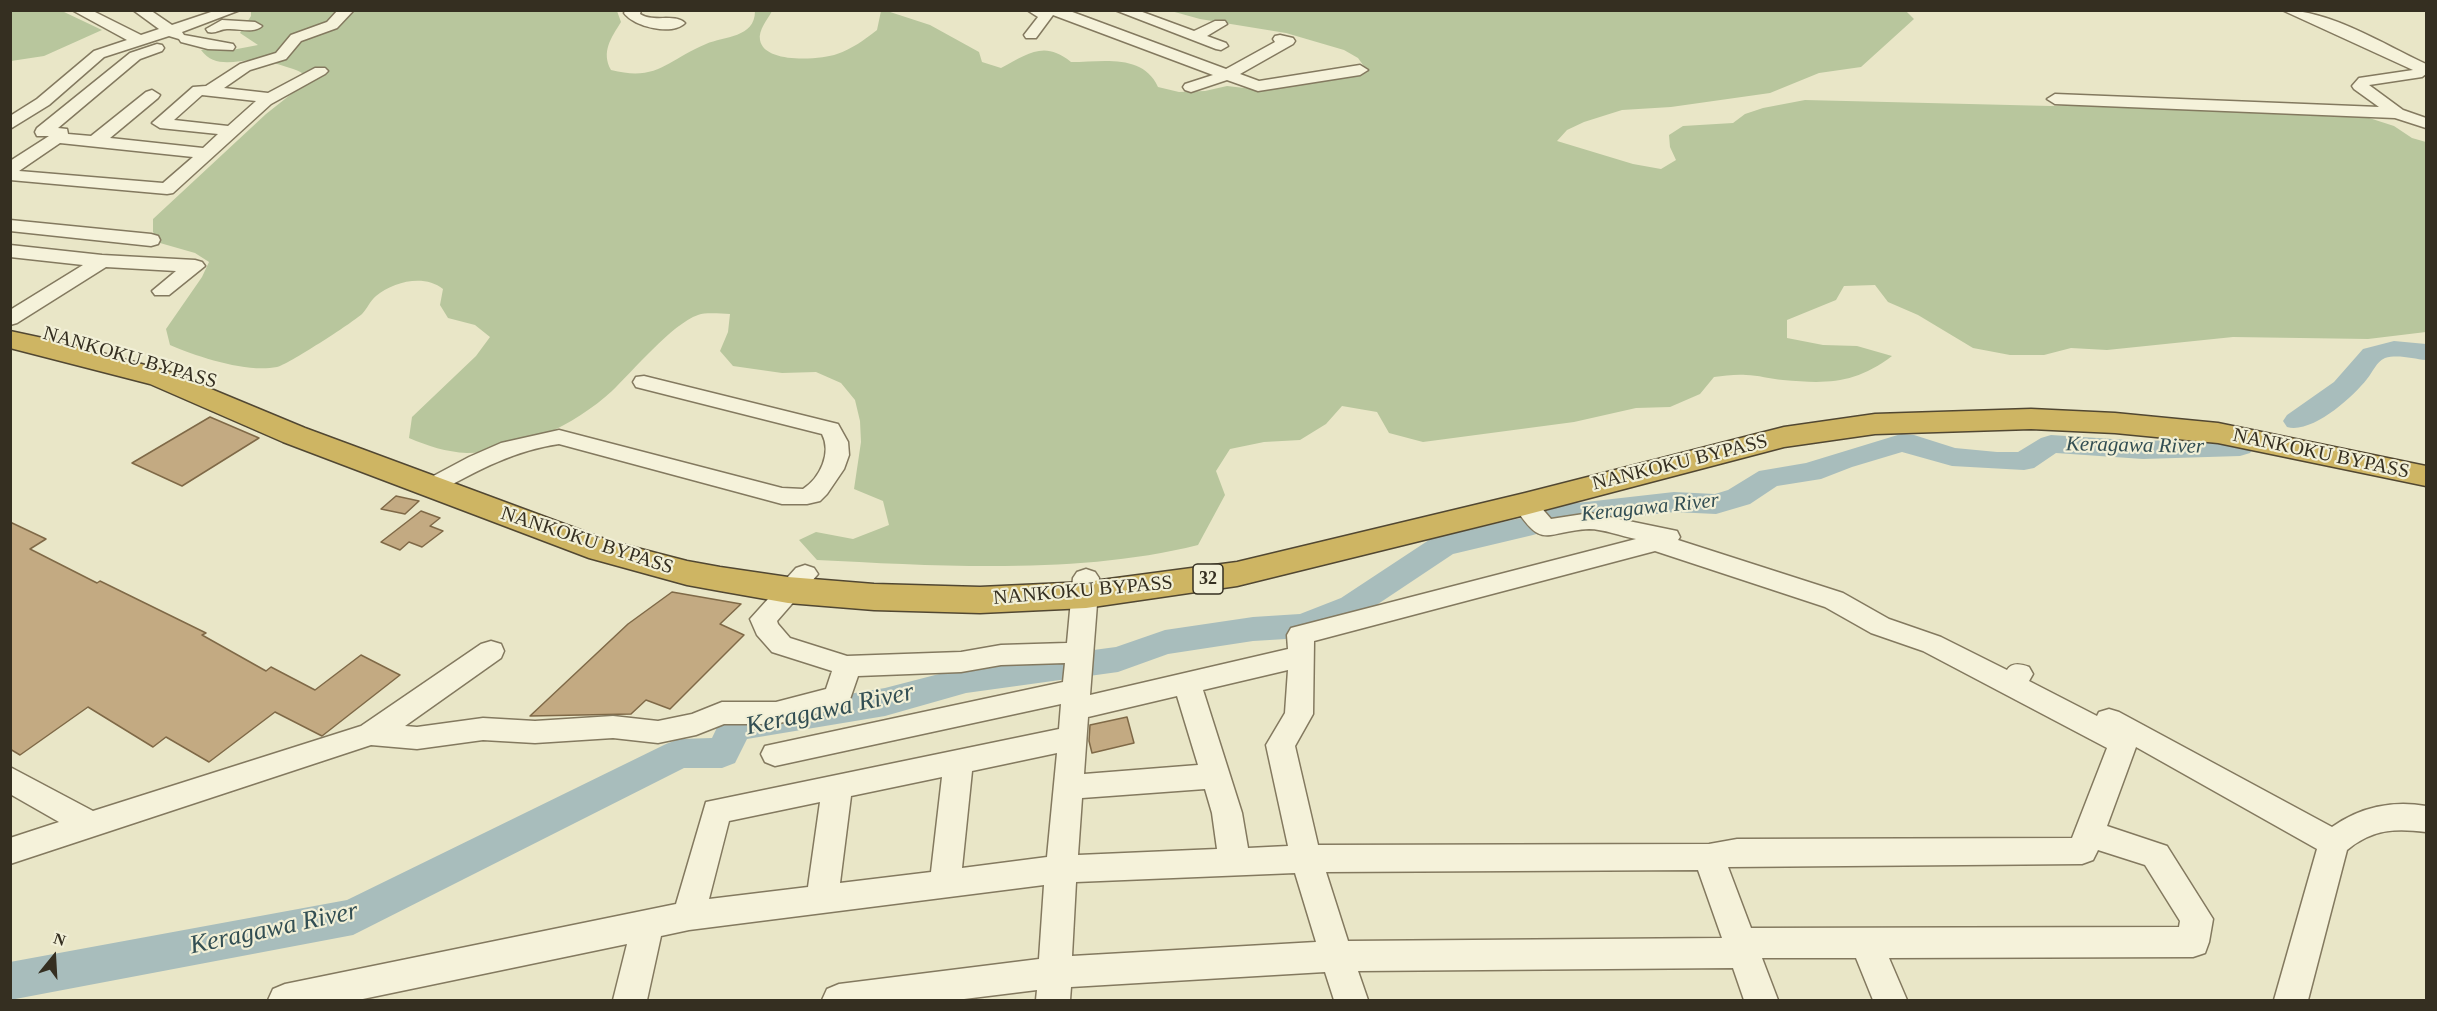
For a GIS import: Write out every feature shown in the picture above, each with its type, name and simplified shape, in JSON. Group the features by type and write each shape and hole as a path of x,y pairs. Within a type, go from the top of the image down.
{"highway":[{"name":"NANKOKU BYPASS","path":"10,326 72,339 178,368 262,398 601,550 687,573 797,582 874,597 980,600 1086,587 1237,574 1525,504 1784,437 1875,424 2031,419 2218,433 2427,476"},
{"name":"NANKOKU BYPASS","path":"10,339 57,349 160,378 294,435 443,480"},
{"name":"NANKOKU BYPASS","path":"1086,587 1234,559 1770,423 1864,412 1963,407 2106,410 2216,422 2312,437 2427,461"}],"street":[{"path":"140,10 170,30 171,33 208,45 228,47"},
{"path":"14,127 99,54 233,10"},
{"path":"209,91 245,67 281,56 296,38 332,24 347,10"},
{"path":"634,10 630,13 640,21 678,23"},
{"path":"1031,35 1047,16 1034,10"},
{"path":"1053,10 1257,86 1354,71 1317,61"},
{"path":"1089,24 1100,10"},
{"path":"1122,10 1221,46"},
{"path":"2289,10 2337,28 2425,70"},
{"path":"83,11 139,40"},
{"path":"10,170 135,56 186,39 197,38 222,24 255,26"},
{"path":"1194,37 1220,24"},
{"path":"1144,45 1173,30"},
{"path":"1191,87 1227,75 1288,41 1280,39"},
{"path":"1258,68 1292,80"},
{"path":"2397,113 2360,86 2364,81 2416,74 2425,70"},
{"path":"10,176 167,189 271,98 320,71"},
{"path":"231,131 160,123 199,90 271,98"},
{"path":"96,141 152,95"},
{"path":"2055,99 2397,113 2427,123"},
{"path":"14,127 50,135 207,153"},
{"path":"10,225 151,240"},
{"path":"10,251 102,261 195,266 162,291"},
{"path":"10,319 102,261"},
{"path":"443,480 536,439 559,437 782,496 800,498 815,493 830,474 839,453 836,436 830,429 644,382"},
{"path":"285,1000 689,916 1061,869 1306,859 1709,856 1737,852 2082,851 2123,743 1954,643 1887,614 1843,590 1664,536 1623,526 1582,521 1545,528 1525,504"},
{"path":"1351,1000 1306,859 1280,745 1299,714 1302,656 1300,635 1656,542 1834,600 1880,626 1932,644 2015,680 2171,752 2250,799 2334,843"},
{"path":"797,582 763,619 766,628 781,645 847,666 962,662 1001,655 1077,687"},
{"path":"1054,986 1061,869 1086,587"},
{"path":"10,851 371,734 491,651"},
{"path":"776,754 1077,687 1187,683 1302,656"},
{"path":"371,734 417,738 483,729 535,732 614,727 658,732 696,724 722,713 776,713 838,697 847,666"},
{"path":"1187,683 1227,813 1235,862"},
{"path":"689,916 717,811 958,761 1077,687"},
{"path":"945,883 958,761"},
{"path":"1068,787 1215,776"},
{"path":"10,779 88,824"},
{"path":"822,899 837,786"},
{"path":"2291,1000 2334,843 2355,827 2374,818 2394,815 2427,819"},
{"path":"839,1000 1054,986 1337,956 1742,949 1867,943 2193,942 2197,919 2156,855 2089,834"},
{"path":"1709,856 1761,1000"},
{"path":"630,1000 648,924"},
{"path":"1867,943 1890,1000"}],"green space":[{"path":"1905,10 1914,19 1861,67 1819,73 1770,93 1671,107 1622,110 1567,130 1557,141 1633,164 1661,169 1676,160 1670,147 1669,135 1683,126 1733,123 1745,114 1763,108 1805,100 2051,106 2149,100 2363,116 2394,126 2412,138 2426,142 2426,332 2368,339 2233,337 2107,350 2071,348 2044,355 2010,355 1973,348 1918,315 1888,302 1875,285 1844,286 1836,300 1787,320 1787,338 1823,345 1857,346 1892,356 1853,377 1813,382 1742,375 1714,377 1700,394 1670,407 1636,408 1574,422 1423,442 1389,433 1377,412 1342,406 1326,424 1300,440 1264,442 1230,449 1216,471 1225,495 1198,545 1152,555 1105,561 1057,565 960,566 817,560 799,540 816,532 853,539 889,525 883,501 854,489 861,442 860,421 855,400 841,383 816,372 782,373 733,366 720,351 728,332 730,314 702,314 688,320 653,349 612,391 563,426 506,448 467,453 437,448 409,438 412,417 476,356 490,337 475,325 448,318 440,305 443,289 436,284 410,281 392,286 376,296 356,319 306,352 277,367 237,366 194,354 170,345 166,329 202,277 209,262 195,253 160,243 153,232 153,219 266,114 309,80 298,71 267,61 218,61 206,56 201,50 216,48 232,50 258,45 240,33 251,16 251,11 617,11 621,22 608,45 608,63 611,70 640,73 661,67 706,44 737,35 750,26 754,20 755,11 772,11 760,32 760,40 764,48 782,57 806,59 829,56 853,47 877,30 881,11 887,11 930,25 979,52 982,62 1001,68 1028,54 1052,52 1071,62 1108,61 1132,64 1151,76 1158,87 1179,92 1205,91 1227,86 1253,89 1368,72 1358,58 1344,50 1286,33 1200,19 1171,11"},
{"path":"10,11 62,11 102,30 44,56 11,61"}],"building":[{"path":"210,417 259,438 182,486 132,463"},
{"path":"396,496 419,501 405,514 381,509"},
{"path":"421,511 440,518 430,526 443,531 422,547 409,542 400,550 381,542"},
{"path":"10,522 46,539 30,549 97,583 100,581 206,633 202,635 266,671 271,667 315,690 361,655 400,675 322,736 275,712 209,762 166,737 153,747 88,707 20,755 10,749"},
{"path":"672,592 741,604 720,624 744,635 670,709 646,700 631,714 530,716 628,624"},
{"path":"1127,717 1134,743 1092,753 1089,741 1090,725"}],"waterway":[{"name":"Keragawa River","path":"2297,421 2343,388 2372,354 2394,349 2426,352"},
{"name":"Keragawa River","path":"1546,520 1568,514 1620,507 1674,502 1716,504 1739,497 1769,478 1811,472 1842,460 1901,443 1914,444 1952,457 1997,461 2024,461 2051,444 2143,450 2240,447"},
{"name":"Keragawa River","path":"10,982 353,917 679,754 722,753 735,727 885,702 966,680 1118,659 1165,642 1253,629 1303,626 1352,606 1443,546 1533,525"}]}
